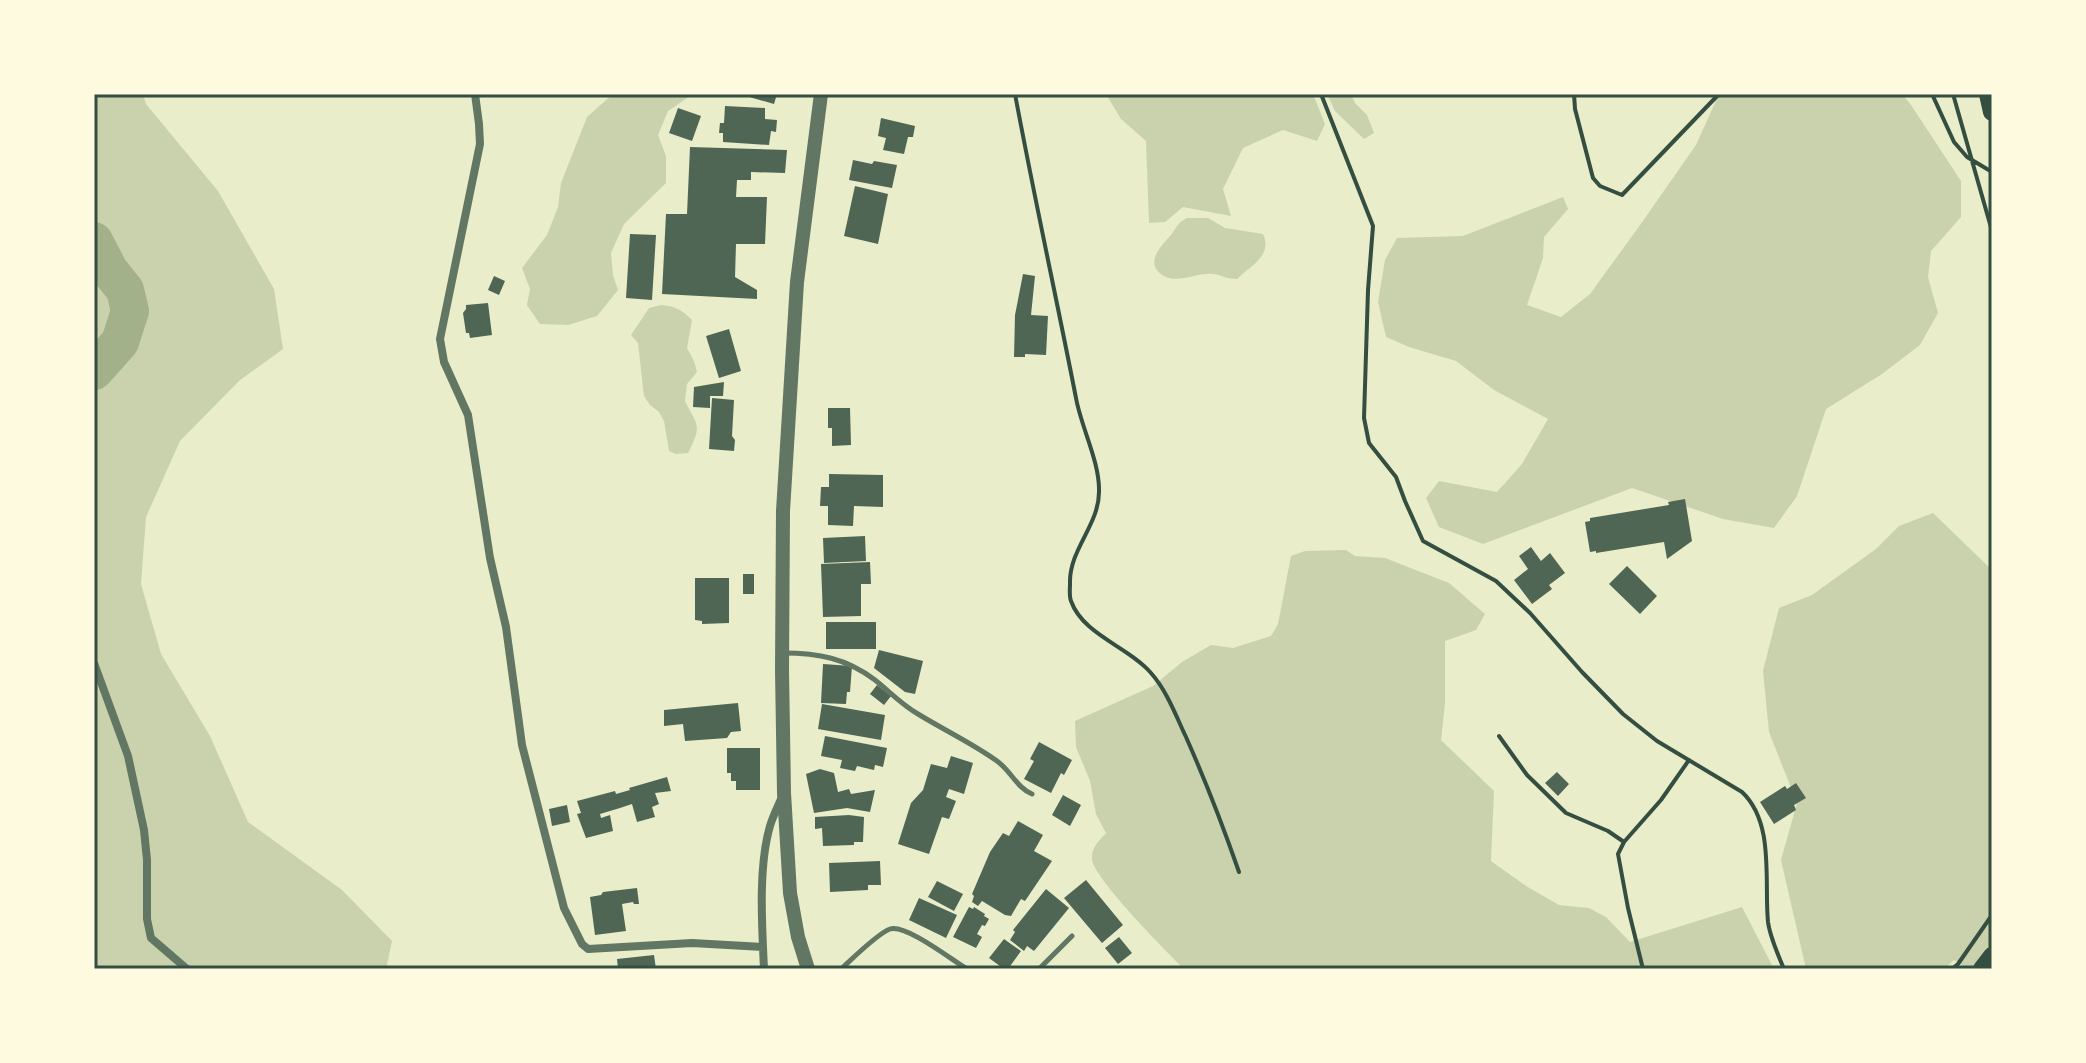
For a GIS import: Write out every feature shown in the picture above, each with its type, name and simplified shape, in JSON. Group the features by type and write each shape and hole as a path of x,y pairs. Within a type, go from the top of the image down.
{"highway":[{"path":"1988,94 1992,112"},
{"path":"1982,969 1992,956"}],"street":[{"path":"475,94 480,144 440,349 468,415 490,558 506,627 522,745 564,908 582,944 588,949 692,943 763,947"},
{"path":"808,969 790,893 784,793 783,511 797,282 821,94"},
{"path":"94,663 128,756 144,830 147,919 151,938 187,969"},
{"path":"764,969 765,855 770,825 784,793"}],"lane":[{"path":"782,653 812,653 846,661 873,678 915,713 1000,763 1010,771 1021,788 1032,794"},
{"path":"841,969 884,933 895,929 911,934 967,969"},
{"path":"1039,969 1072,936"}],"path":[{"path":"1015,94 1077,403 1093,456 1099,492 1094,514 1069,568 1070,599 1077,613 1098,634 1151,672 1171,704 1214,800 1239,872"},
{"path":"1321,94 1373,226 1364,418 1369,443 1396,477 1423,541 1496,581 1530,613 1623,714 1657,741 1751,800 1758,815 1768,875 1768,925 1784,969"},
{"path":"1574,94 1593,178 1600,186 1622,195 1719,94"},
{"path":"1932,94 1954,142 1971,159 1992,172"},
{"path":"1953,94 1992,231"},
{"path":"1499,736 1527,775 1566,813 1608,831 1624,842"},
{"path":"1643,969 1618,854 1624,842 1661,800 1689,760"},
{"path":"1952,969 1992,915"}],"green space":[{"path":"94,94 143,94 146,104 218,191 274,289 283,349 240,380 180,441 146,517 141,584 161,654 210,736 248,822 342,890 392,941 386,969 94,969"},
{"path":"613,94 693,94 668,111 658,135 666,156 666,183 624,224 611,253 618,290 597,316 568,325 540,324 527,305 530,289 522,268 547,235 558,207 561,183 587,117"},
{"path":"1106,94 1313,94 1325,124 1317,141 1283,130 1243,148 1223,189 1231,216 1183,207 1165,222 1149,223 1146,141 1121,119"},
{"path":"1327,94 1351,94 1367,115 1374,133 1364,139 1335,111"},
{"path":"1719,94 1902,94 1911,105 1961,181 1961,217 1931,251 1928,277 1938,313 1920,345 1882,374 1826,409 1797,496 1774,528 1723,519 1632,488 1483,544 1439,527 1426,498 1439,481 1497,492 1522,464 1548,419 1494,390 1456,361 1386,337 1378,302 1385,260 1397,238 1463,236 1563,197 1568,209 1544,237 1543,258 1527,305 1561,317 1590,294 1638,228 1696,145"},
{"path":"1187,218 1208,218 1225,228 1263,234 1263,254 1237,279 1213,274 1176,279 1164,276 1155,266 1156,255"},
{"path":"661,305 678,309 692,320 687,348 697,372 687,384 685,401 697,430 688,453 669,451 664,421 644,396 638,343 631,335 649,308"},
{"path":"1933,513 1992,570 1992,969 1968,969 1954,960 1944,969 1806,969 1781,860 1797,803 1769,732 1763,671 1779,608 1812,595 1876,549 1899,526"},
{"path":"1346,550 1355,556 1385,558 1449,583 1485,614 1476,630 1445,641 1445,703 1441,740 1494,791 1491,861 1559,905 1589,908 1606,917 1630,942 1742,907 1774,969 1184,969 1132,915 1096,869 1093,851 1106,833 1096,814 1090,781 1076,747 1075,721 1153,686 1182,662 1211,645 1233,648 1271,636 1278,624 1291,556 1305,551"}],"building":[{"path":"739,94 777,94 774,104"},
{"path":"725,106 765,108 765,119 777,120 776,132 771,131 769,145 723,142 723,133 719,133 720,123 724,123"},
{"path":"678,108 701,116 692,141 669,133"},
{"path":"881,118 915,126 913,137 908,137 904,154 883,150 886,138 878,136"},
{"path":"690,147 787,150 785,173 751,172 751,180 737,180 736,197 767,197 765,244 736,244 735,277 757,290 757,299 662,294 666,214 687,214"},
{"path":"853,160 897,165 892,188 849,180"},
{"path":"855,186 888,194 878,244 844,236"},
{"path":"630,234 656,235 652,300 626,298"},
{"path":"1023,274 1035,276 1031,315 1048,316 1046,355 1014,357 1015,315"},
{"path":"494,276 505,281 499,295 488,290"},
{"path":"488,303 492,335 470,338 466,333 463,313 466,305"},
{"path":"729,329 741,371 719,378 706,336"},
{"path":"724,382 723,396 710,396 710,408 693,407 694,387"},
{"path":"712,398 734,400 734,451 709,449"},
{"path":"828,408 850,408 851,445 832,446"},
{"path":"829,474 883,475 883,507 854,506 853,526 828,525 828,506 820,506 821,487 829,487"},
{"path":"1685,499 1692,541 1667,559 1664,542 1590,552 1585,522 1590,518 1669,505 1668,502"},
{"path":"865,536 866,561 824,563 823,538"},
{"path":"1531,547 1541,561 1550,553 1565,573 1549,585 1552,589 1532,604 1514,580 1528,569 1519,556"},
{"path":"870,562 871,584 861,584 861,616 823,617 821,564"},
{"path":"1627,566 1657,596 1640,614 1609,584"},
{"path":"743,574 754,574 754,594 743,594"},
{"path":"695,578 729,578 729,623 702,624 702,621 695,620"},
{"path":"826,622 876,622 876,649 826,649"},
{"path":"879,650 923,661 915,694 905,692 874,668"},
{"path":"823,664 852,666 846,704 821,703"},
{"path":"877,685 891,696 884,705 870,694"},
{"path":"738,703 741,731 731,732 727,738 685,741 683,724 664,726 664,710"},
{"path":"822,704 885,715 881,740 818,729"},
{"path":"825,736 887,748 883,767 875,765 874,770 857,766 855,771 840,768 842,760 821,756"},
{"path":"1039,742 1072,760 1051,793 1024,779 1034,761 1030,759"},
{"path":"727,748 760,748 760,790 736,790 736,781 731,781 731,773 727,773"},
{"path":"951,756 973,763 964,794 949,789 946,797 956,801 949,819 942,817 929,854 898,844 911,803 923,790 931,764 947,768"},
{"path":"820,769 834,773 838,792 849,789 851,794 875,790 870,812 847,808 814,813 806,774"},
{"path":"1557,772 1569,784 1558,796 1545,783"},
{"path":"667,777 671,791 655,793 659,804 652,807 655,817 637,822 632,804 600,814 601,818 610,815 613,831 586,838 577,814 581,813 577,801 615,791 616,794"},
{"path":"1796,783 1806,798 1794,805 1796,810 1774,824 1760,802 1785,786 1787,789"},
{"path":"1063,795 1081,805 1070,826 1052,815"},
{"path":"567,805 570,822 552,826 549,809"},
{"path":"815,817 864,817 863,842 823,846 822,828 815,829"},
{"path":"1018,821 1043,835 1034,851 1052,861 1011,916 982,901 978,906 972,902 972,894 990,852 1003,833 1009,836"},
{"path":"880,861 881,885 868,885 868,890 830,892 829,863"},
{"path":"1086,880 1123,925 1102,943 1064,898"},
{"path":"937,881 963,894 954,911 928,897"},
{"path":"637,888 639,904 622,904 626,931 595,935 590,897 603,892"},
{"path":"1046,889 1069,908 1034,951 1027,946 1024,951 1010,940 1015,932 1013,930"},
{"path":"919,898 957,915 946,938 909,920"},
{"path":"969,907 974,907 989,919 977,934 982,937 976,948 953,937"},
{"path":"1119,937 1132,953 1118,964 1105,948"},
{"path":"1004,939 1021,951 1008,969 989,958"},
{"path":"654,955 656,969 618,969 617,959"}],"waterway":[{"path":"94,241 109,270 125,290 130,311 120,342 94,371"}]}
